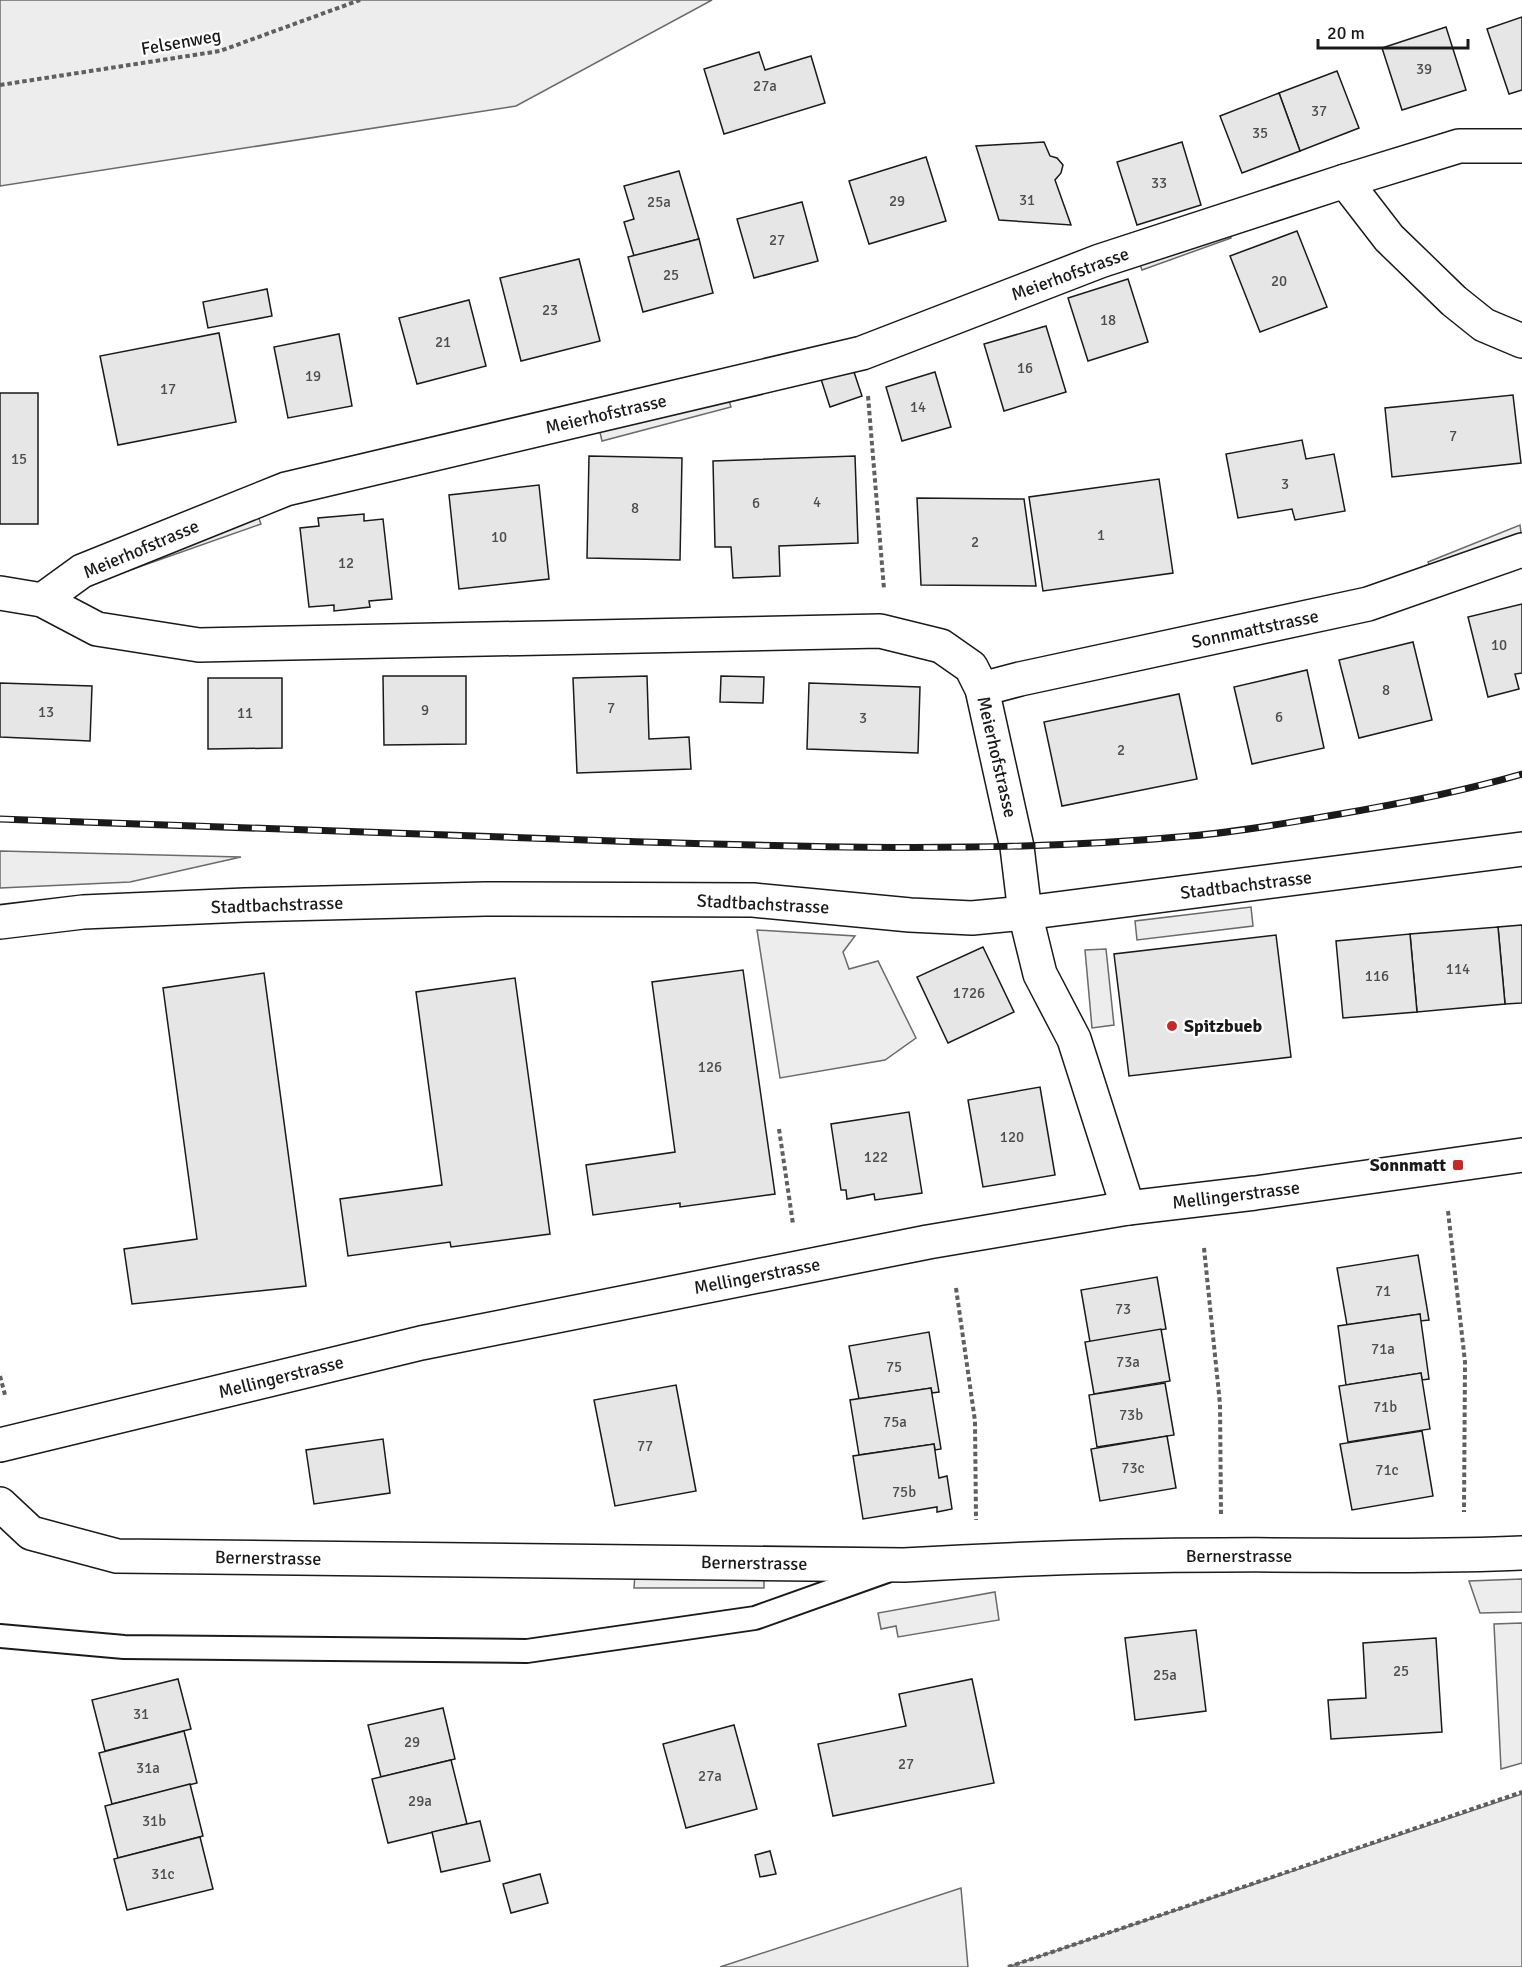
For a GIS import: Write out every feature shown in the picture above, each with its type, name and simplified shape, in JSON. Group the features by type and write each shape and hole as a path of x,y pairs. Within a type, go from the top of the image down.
{"street":[{"name":"Meierhofstrasse","path":"1128,1208 1074,1039 1040,974 1025,913 1017,847 982,689 971,667 941,646 880,631 199,645 97,629 42,600 82,571 286,489 862,353 1100,261 1345,181 1460,146 1522,146"},
{"path":"1345,181 1389,238 1454,301 1484,325 1522,341"},
{"name":"Sonnmattstrasse","path":"982,689 1368,604 1522,550"},
{"path":"0,593 42,600"},
{"name":"Stadtbachstrasse","path":"0,922 95,911 485,899 753,900 910,915 972,918 1522,849"},
{"name":"Mellingerstrasse","path":"0,1445 421,1342 928,1242 1128,1208 1255,1193 1522,1155"},
{"name":"Bernerstrasse","path":"0,1503 31,1533 117,1556 904,1565 1221,1555 1464,1556 1522,1553"}],"lane":[{"path":"0,1636 124,1647 527,1651 754,1618 904,1565"}],"path":[{"name":"Felsenweg","path":"0,85 220,51 360,0"},
{"path":"862,353 866,370 885,601 880,631"},
{"path":"779,1129 793,1224"},
{"path":"1448,1211 1465,1362 1464,1556"},
{"path":"1204,1248 1220,1404 1221,1555"},
{"path":"956,1288 975,1421 977,1561"},
{"path":"0,1376 5,1395"},
{"path":"1008,1967 1522,1792"}],"shaded area":[{"path":"0,0 712,0 516,106 0,186"},
{"path":"1227,226 1231,238 1142,270 1138,259"},
{"path":"727,394 731,407 602,441 599,428"},
{"path":"257,513 261,524 119,574"},
{"path":"1520,525 1522,541 1434,577 1428,562"},
{"path":"0,851 241,857 130,882 0,888"},
{"path":"1251,907 1253,926 1137,940 1135,921"},
{"path":"757,930 855,936 843,952 849,969 878,961 916,1038 885,1060 780,1078"},
{"path":"1106,949 1114,1025 1092,1028 1085,950"},
{"path":"764,1573 764,1588 634,1588 635,1574"},
{"path":"1522,1579 1522,1612 1480,1613 1469,1581"},
{"path":"995,1592 999,1620 898,1637 896,1626 881,1629 878,1613"},
{"path":"1522,1623 1522,1763 1501,1769 1494,1624"},
{"path":"1522,1794 1522,1967 1008,1967"},
{"path":"961,1888 968,1967 720,1967"}],"building":[{"path":"1522,17 1522,90 1509,94 1487,29"},
{"path":"1446,27 1466,90 1402,110 1382,48"},
{"path":"759,52 765,70 811,56 825,103 724,134 704,69"},
{"path":"1337,71 1359,128 1300,151 1279,93"},
{"path":"1279,93 1300,151 1242,173 1220,116"},
{"path":"1044,142 1050,156 1057,158 1063,165 1061,173 1055,180 1071,225 999,220 976,146"},
{"path":"1182,142 1201,205 1137,225 1117,162"},
{"path":"926,157 946,221 869,244 849,181"},
{"path":"679,171 699,239 634,256 624,222 634,219 624,186"},
{"path":"802,202 818,261 754,278 737,219"},
{"path":"1297,231 1327,307 1260,332 1230,256"},
{"path":"699,239 713,293 643,312 628,257"},
{"path":"579,259 600,341 521,361 500,278"},
{"path":"1128,279 1148,342 1088,361 1068,298"},
{"path":"267,289 272,316 208,328 203,302"},
{"path":"469,300 486,366 417,384 399,318"},
{"path":"1046,326 1066,392 1004,411 984,344"},
{"path":"219,333 236,422 118,445 100,356"},
{"path":"339,334 352,406 288,418 274,347"},
{"path":"852,366 862,396 830,407 820,376"},
{"path":"935,372 951,427 902,441 886,387"},
{"path":"0,393 38,393 38,524 0,524"},
{"path":"1513,395 1521,463 1392,477 1385,408"},
{"path":"1302,440 1306,459 1334,454 1345,511 1295,520 1292,509 1238,518 1226,454"},
{"path":"589,456 682,458 680,560 587,558"},
{"path":"855,456 858,543 779,546 780,576 733,578 731,547 715,547 713,461"},
{"path":"1159,479 1173,573 1043,591 1029,497"},
{"path":"539,485 549,579 459,589 449,495"},
{"path":"917,498 1024,499 1036,586 921,585"},
{"path":"364,514 364,521 383,519 392,599 369,601 370,607 334,611 334,605 309,607 300,528 319,526 318,518"},
{"path":"1522,604 1522,673 1515,674 1519,689 1488,697 1468,617"},
{"path":"1413,642 1432,720 1359,738 1339,660"},
{"path":"1307,670 1324,748 1252,764 1234,687"},
{"path":"383,676 466,676 466,744 384,745"},
{"path":"647,676 649,739 689,737 691,769 577,773 573,678"},
{"path":"721,676 764,677 763,703 720,702"},
{"path":"208,678 282,678 282,748 208,749"},
{"path":"0,683 92,686 90,741 0,737"},
{"path":"809,683 920,687 918,753 807,749"},
{"path":"1179,694 1197,779 1062,806 1044,722"},
{"path":"1522,925 1522,1003 1505,1004 1498,927"},
{"path":"1498,927 1505,1004 1417,1012 1410,934"},
{"path":"1410,934 1417,1012 1343,1018 1336,941"},
{"path":"1276,935 1291,1057 1129,1076 1114,954"},
{"path":"983,947 1014,1012 948,1043 917,977"},
{"path":"743,970 775,1194 680,1207 680,1203 593,1215 586,1165 675,1152 652,982"},
{"path":"264,973 306,1286 132,1304 124,1249 197,1239 163,988"},
{"path":"515,978 550,1234 451,1247 450,1242 348,1256 340,1199 442,1185 416,992"},
{"path":"1040,1087 1055,1175 983,1187 968,1100"},
{"path":"909,1112 922,1193 875,1200 874,1194 847,1199 846,1190 841,1190 831,1124"},
{"path":"1418,1255 1429,1320 1420,1321 1420,1314 1347,1325 1337,1268"},
{"path":"1157,1277 1166,1329 1090,1342 1081,1290"},
{"path":"1420,1314 1429,1379 1422,1380 1421,1373 1346,1385 1338,1326"},
{"path":"1161,1329 1170,1381 1094,1394 1085,1342"},
{"path":"929,1332 939,1392 932,1393 931,1388 859,1399 849,1346"},
{"path":"1421,1373 1430,1429 1348,1442 1339,1386"},
{"path":"1165,1383 1174,1435 1097,1447 1089,1395"},
{"path":"676,1385 696,1491 615,1506 594,1400"},
{"path":"931,1388 941,1449 935,1450 934,1444 859,1455 850,1400"},
{"path":"1422,1431 1433,1496 1352,1510 1340,1444"},
{"path":"1167,1436 1176,1488 1100,1501 1091,1449"},
{"path":"383,1439 390,1493 314,1504 306,1450"},
{"path":"934,1444 939,1478 947,1476 952,1509 937,1512 937,1507 863,1519 853,1456"},
{"path":"1196,1630 1206,1711 1135,1720 1125,1638"},
{"path":"1436,1638 1442,1732 1331,1739 1328,1700 1366,1698 1363,1643"},
{"path":"178,1679 191,1729 105,1751 92,1700"},
{"path":"972,1679 994,1783 833,1816 818,1744 906,1726 899,1694"},
{"path":"443,1708 455,1759 381,1777 368,1725"},
{"path":"734,1725 757,1809 686,1828 663,1744"},
{"path":"184,1731 197,1783 112,1804 99,1753"},
{"path":"451,1760 467,1824 388,1843 372,1779"},
{"path":"190,1784 203,1836 118,1858 105,1806"},
{"path":"480,1821 490,1861 441,1872 432,1832"},
{"path":"200,1837 213,1889 127,1910 114,1859"},
{"path":"770,1851 776,1874 760,1877 755,1855"},
{"path":"540,1874 548,1903 511,1913 503,1884"}],"railway":[{"path":"0,819 758,845 902,848 1046,845 1118,842 1262,827 1405,802 1522,774"}],"place":[{"name":"Spitzbueb","path":"1172,1026"},
{"name":"Sonnmatt","path":"1458,1165"}]}
